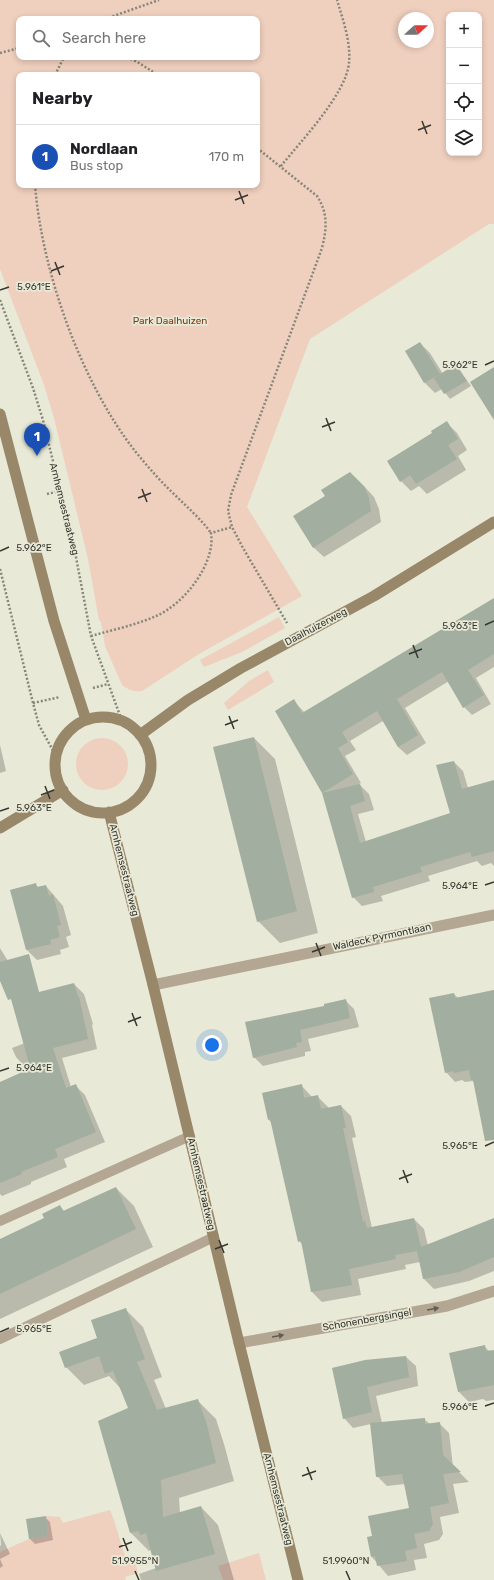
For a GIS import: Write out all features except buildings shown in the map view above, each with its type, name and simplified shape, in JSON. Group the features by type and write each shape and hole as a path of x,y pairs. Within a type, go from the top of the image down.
{"main road":[{"path":"0,414 2,434 54,621 86,720"},
{"name":"Daalhuizerweg","path":"140,734 188,700 241,668 374,596 494,522"},
{"path":"103,717 122,721 140,734 147,746 151,758 151,771 148,783 141,794 132,803 121,809 109,812 95,812 82,808 71,800 63,790 57,774 56,756 60,745 66,734 86,720 103,717"},
{"path":"0,828 63,790"},
{"name":"Arnhemsestraatweg","path":"109,812 154,985 239,1343 298,1580"}],"street":[{"name":"Waldeck Pyrmontlaan","path":"154,985 494,915"},
{"name":"Schonenbergsingel","path":"239,1343 447,1306 494,1291"}],"lane":[{"path":"0,1221 190,1136"},
{"path":"0,1339 214,1237"}],"path":[{"path":"114,16 159,0"},
{"path":"281,166 330,103 342,85 347,72 349,62 348,46 337,0"},
{"path":"0,53 16,49"},
{"path":"56,72 62,60"},
{"path":"134,60 154,72"},
{"path":"260,150 317,196 322,204 327,223 325,237 232,495 228,511 232,527 243,548 296,638"},
{"path":"35,188 37,210 47,257 57,291 88,374 102,400 134,450 154,474 196,515 211,533 211,544 203,572 194,586 168,610 156,617 91,636"},
{"name":"Arnhemsestraatweg","path":"0,300 33,388 75,552 91,636 122,721"},
{"path":"47,494 60,491"},
{"path":"211,533 232,527"},
{"path":"0,569 39,725 56,756"}],"green space":[{"name":"Park Daalhuizen","path":"0,0 494,0 494,224 489,224 310,339 247,507 302,596 199,654 142,691 131,690 122,685 105,646 88,559 54,418 44,385 0,269"},
{"path":"279,617 285,628 242,652 204,667 200,660"},
{"path":"268,670 274,682 228,710 224,703 249,681"},
{"path":"102,738 112,740 120,746 126,754 128,764 126,774 120,782 112,788 102,790 92,788 84,782 78,774 76,764 78,754 84,746 92,740"},
{"path":"110,1510 125,1557 133,1555 138,1573 125,1577 126,1580 0,1580 0,1552 29,1539 48,1536 46,1516 60,1517 63,1523"},
{"path":"259,1553 266,1580 223,1580 218,1566"}],"place":[{"name":"Nordlaan","path":"37,456"}]}
